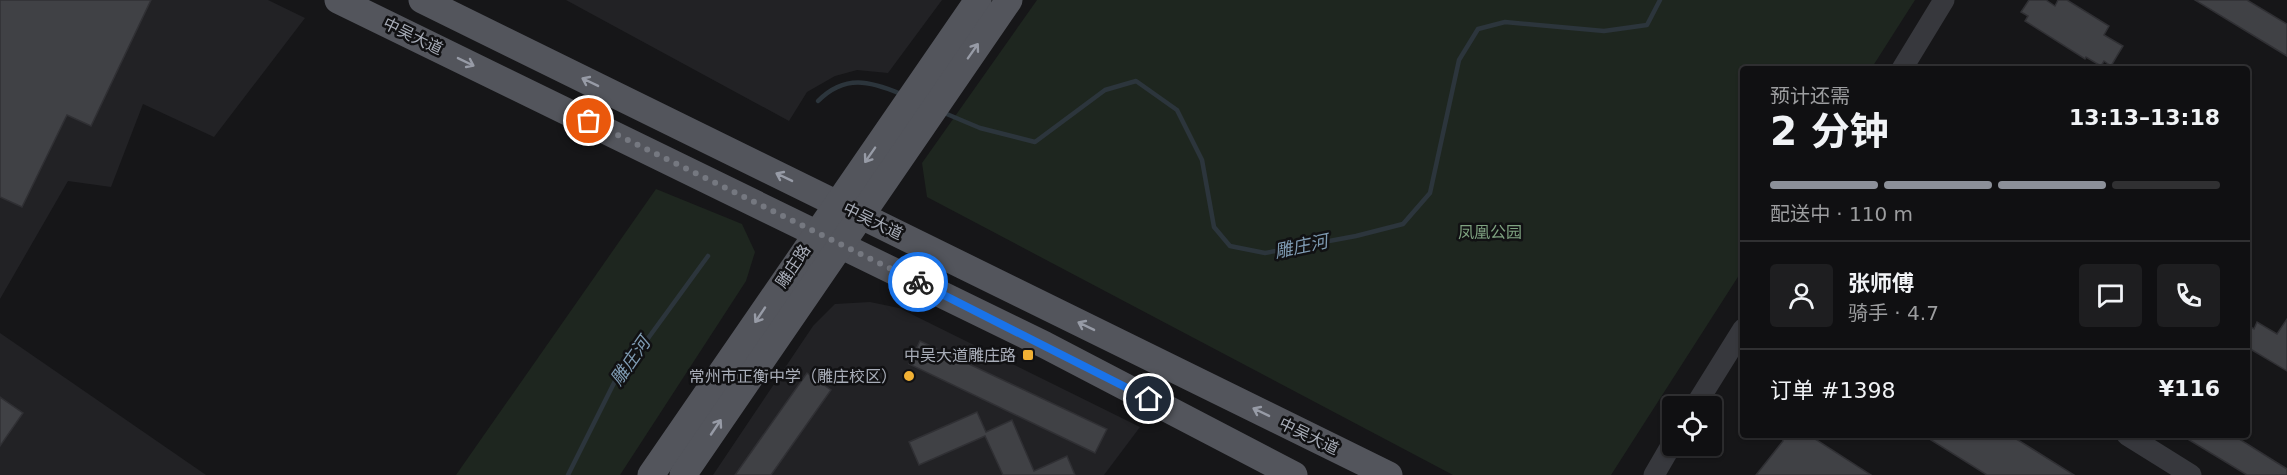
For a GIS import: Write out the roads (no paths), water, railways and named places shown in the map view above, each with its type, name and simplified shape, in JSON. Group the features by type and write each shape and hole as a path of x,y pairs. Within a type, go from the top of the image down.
{"main road":[{"name":"中吴大道","path":"338,0 842,244 1045,345 1294,475"},
{"name":"中吴大道","path":"422,0 450,6 848,209 1389,475"},
{"name":"雕庄路","path":"922,103 978,0"},
{"name":"雕庄路","path":"651,475 817,232 848,209 922,103 1009,0"},
{"name":"雕庄路","path":"683,475 842,244 848,209"}],"street":[{"path":"1904,66 1944,0"},
{"path":"1701,396 1740,334"},
{"path":"2132,438 2191,475"},
{"path":"1654,475 1665,456"}],"waterway":[{"name":"雕庄河","path":"942,112 980,128 1035,142 1105,90 1136,81 1177,110 1202,160 1214,227 1230,246 1265,253 1356,236 1403,224 1430,193 1459,60 1478,29 1505,22 1604,31 1647,25 1660,0"},
{"name":"雕庄河","path":"818,101 838,87 858,82 901,94"},
{"name":"雕庄河","path":"568,475 617,377 708,256"}],"place":[{"name":"中吴大道雕庄路","path":"1028,355"},
{"name":"常州市正衡中学（雕庄校区）","path":"909,376"}],"park label":[{"name":"凤凰公园","path":"1490,232"}]}
